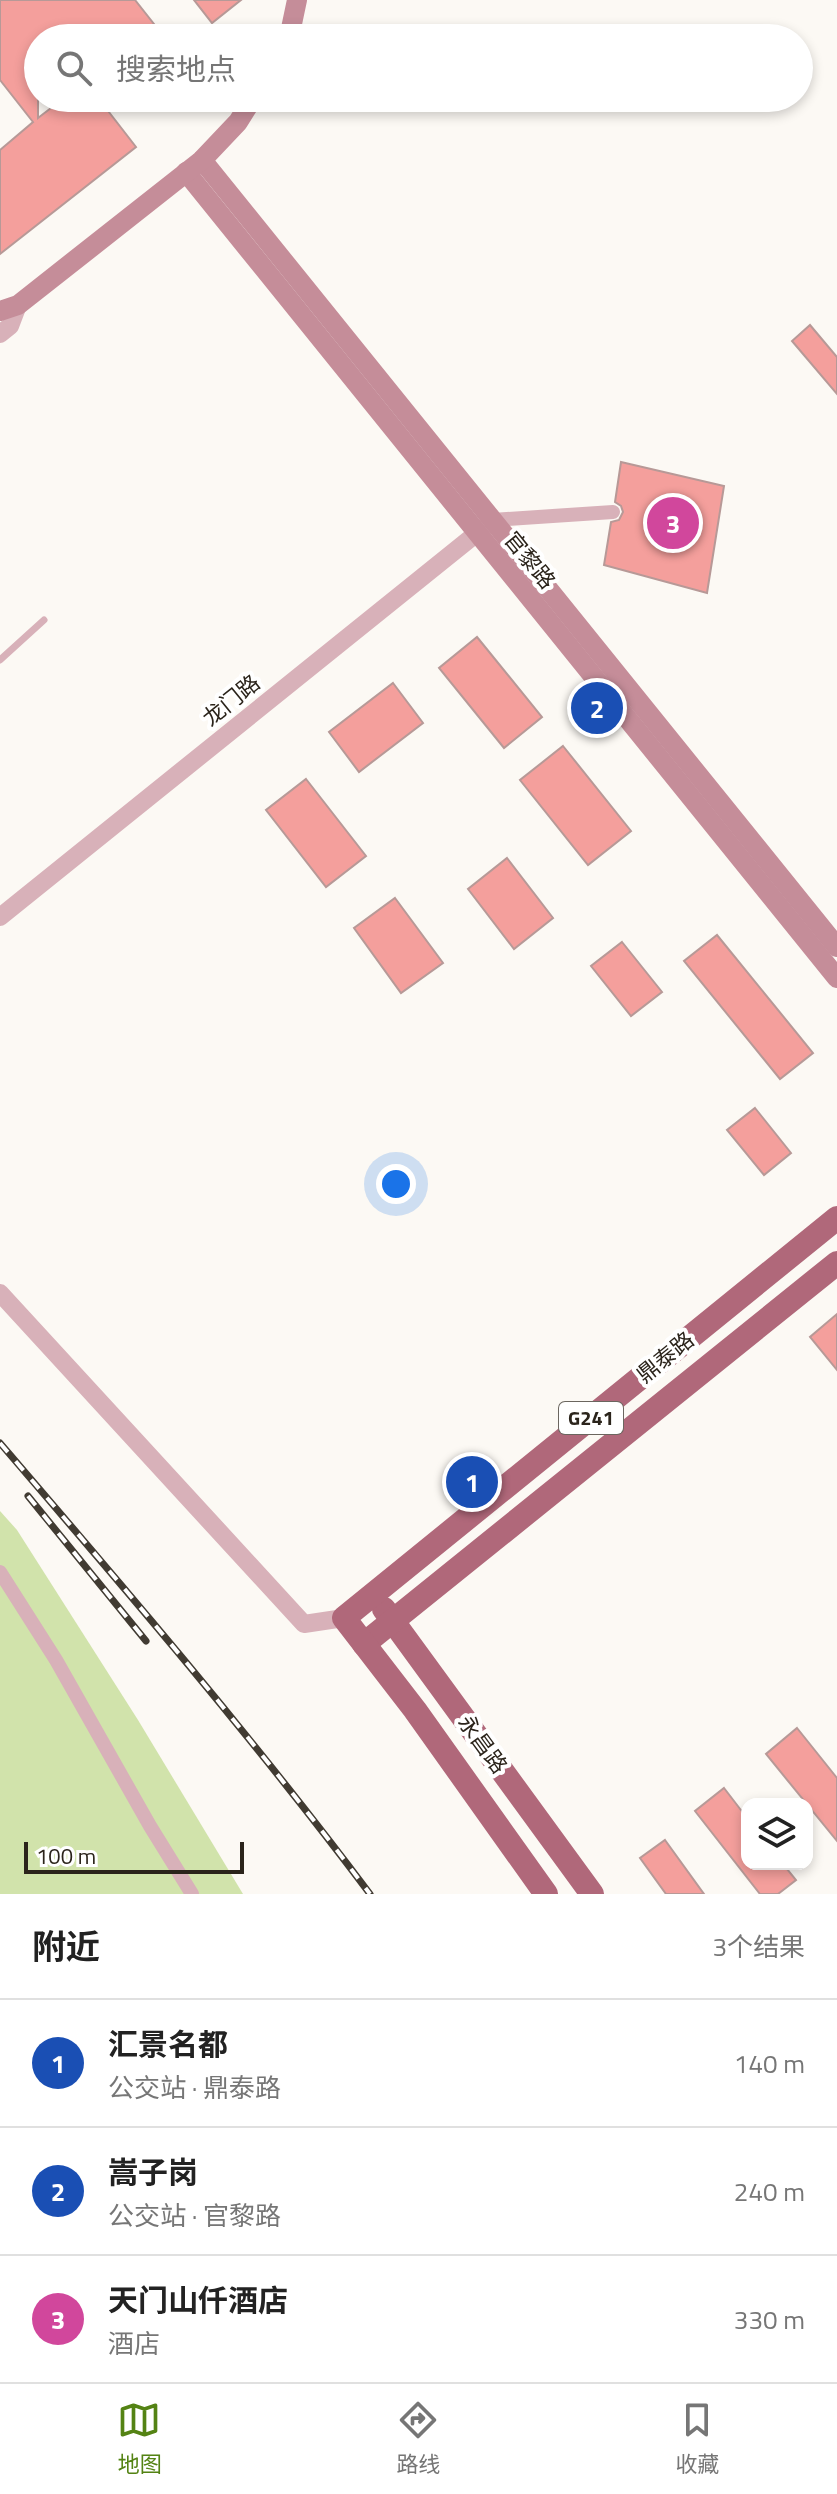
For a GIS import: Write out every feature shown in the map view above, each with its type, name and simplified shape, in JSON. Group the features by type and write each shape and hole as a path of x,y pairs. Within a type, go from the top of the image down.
{"highway":[{"name":"鼎泰路","path":"344,1618 837,1218"},
{"name":"鼎泰路","path":"364,1644 837,1263"},
{"name":"永昌路","path":"373,1595 592,1894"},
{"name":"永昌路","path":"344,1618 415,1710 546,1894"}],"main road":[{"path":"292,24 297,0"},
{"path":"9,308 194,166 244,112"},
{"name":"官黎路","path":"194,166 485,526 837,947"},
{"name":"官黎路","path":"485,526 837,978"}],"street":[{"path":"0,334 10,326 9,308"},
{"path":"485,526 613,512"},
{"name":"龙门路","path":"0,917 485,526"},
{"path":"0,1293 304,1624 344,1618"},
{"path":"0,1572 56,1660 192,1894"}],"lane":[{"path":"0,660 44,620"}],"green space":[{"path":"0,1511 17,1530 138,1720 243,1894 0,1894"}],"building":[{"path":"0,0 135,0 154,24 24,24 24,111 0,80"},
{"path":"194,0 241,0 212,23"},
{"path":"25,112 38,112 38,118 46,112 109,112 136,147 0,254 0,150 33,122"},
{"path":"810,325 837,357 837,394 792,341"},
{"path":"621,462 724,486 707,593 604,565 611,522 619,520 623,512 615,502"},
{"path":"477,637 542,717 504,748 439,668"},
{"path":"393,683 423,723 359,772 329,732"},
{"path":"563,746 631,831 588,865 520,780"},
{"path":"306,779 366,856 326,887 266,810"},
{"path":"507,858 553,918 514,949 468,889"},
{"path":"395,898 443,963 401,993 354,928"},
{"path":"717,935 813,1053 780,1079 684,961"},
{"path":"622,942 662,992 631,1016 591,966"},
{"path":"755,1108 791,1153 764,1175 727,1130"},
{"path":"837,1314 837,1370 810,1337"},
{"path":"797,1728 837,1778 837,1841 813,1812 813,1798 802,1798 766,1754"},
{"path":"724,1788 741,1810 741,1870 695,1811"},
{"path":"665,1840 704,1894 666,1894 640,1858"},
{"path":"741,1870 788,1870 796,1880 778,1894 760,1894"}],"railway":[{"path":"0,1443 235,1722 370,1894"},
{"path":"28,1496 146,1641"}],"place":[{"name":"天门山仟酒店","path":"673,523"},
{"name":"嵩子岗","path":"597,708"},
{"name":"汇景名都","path":"472,1482"}]}
